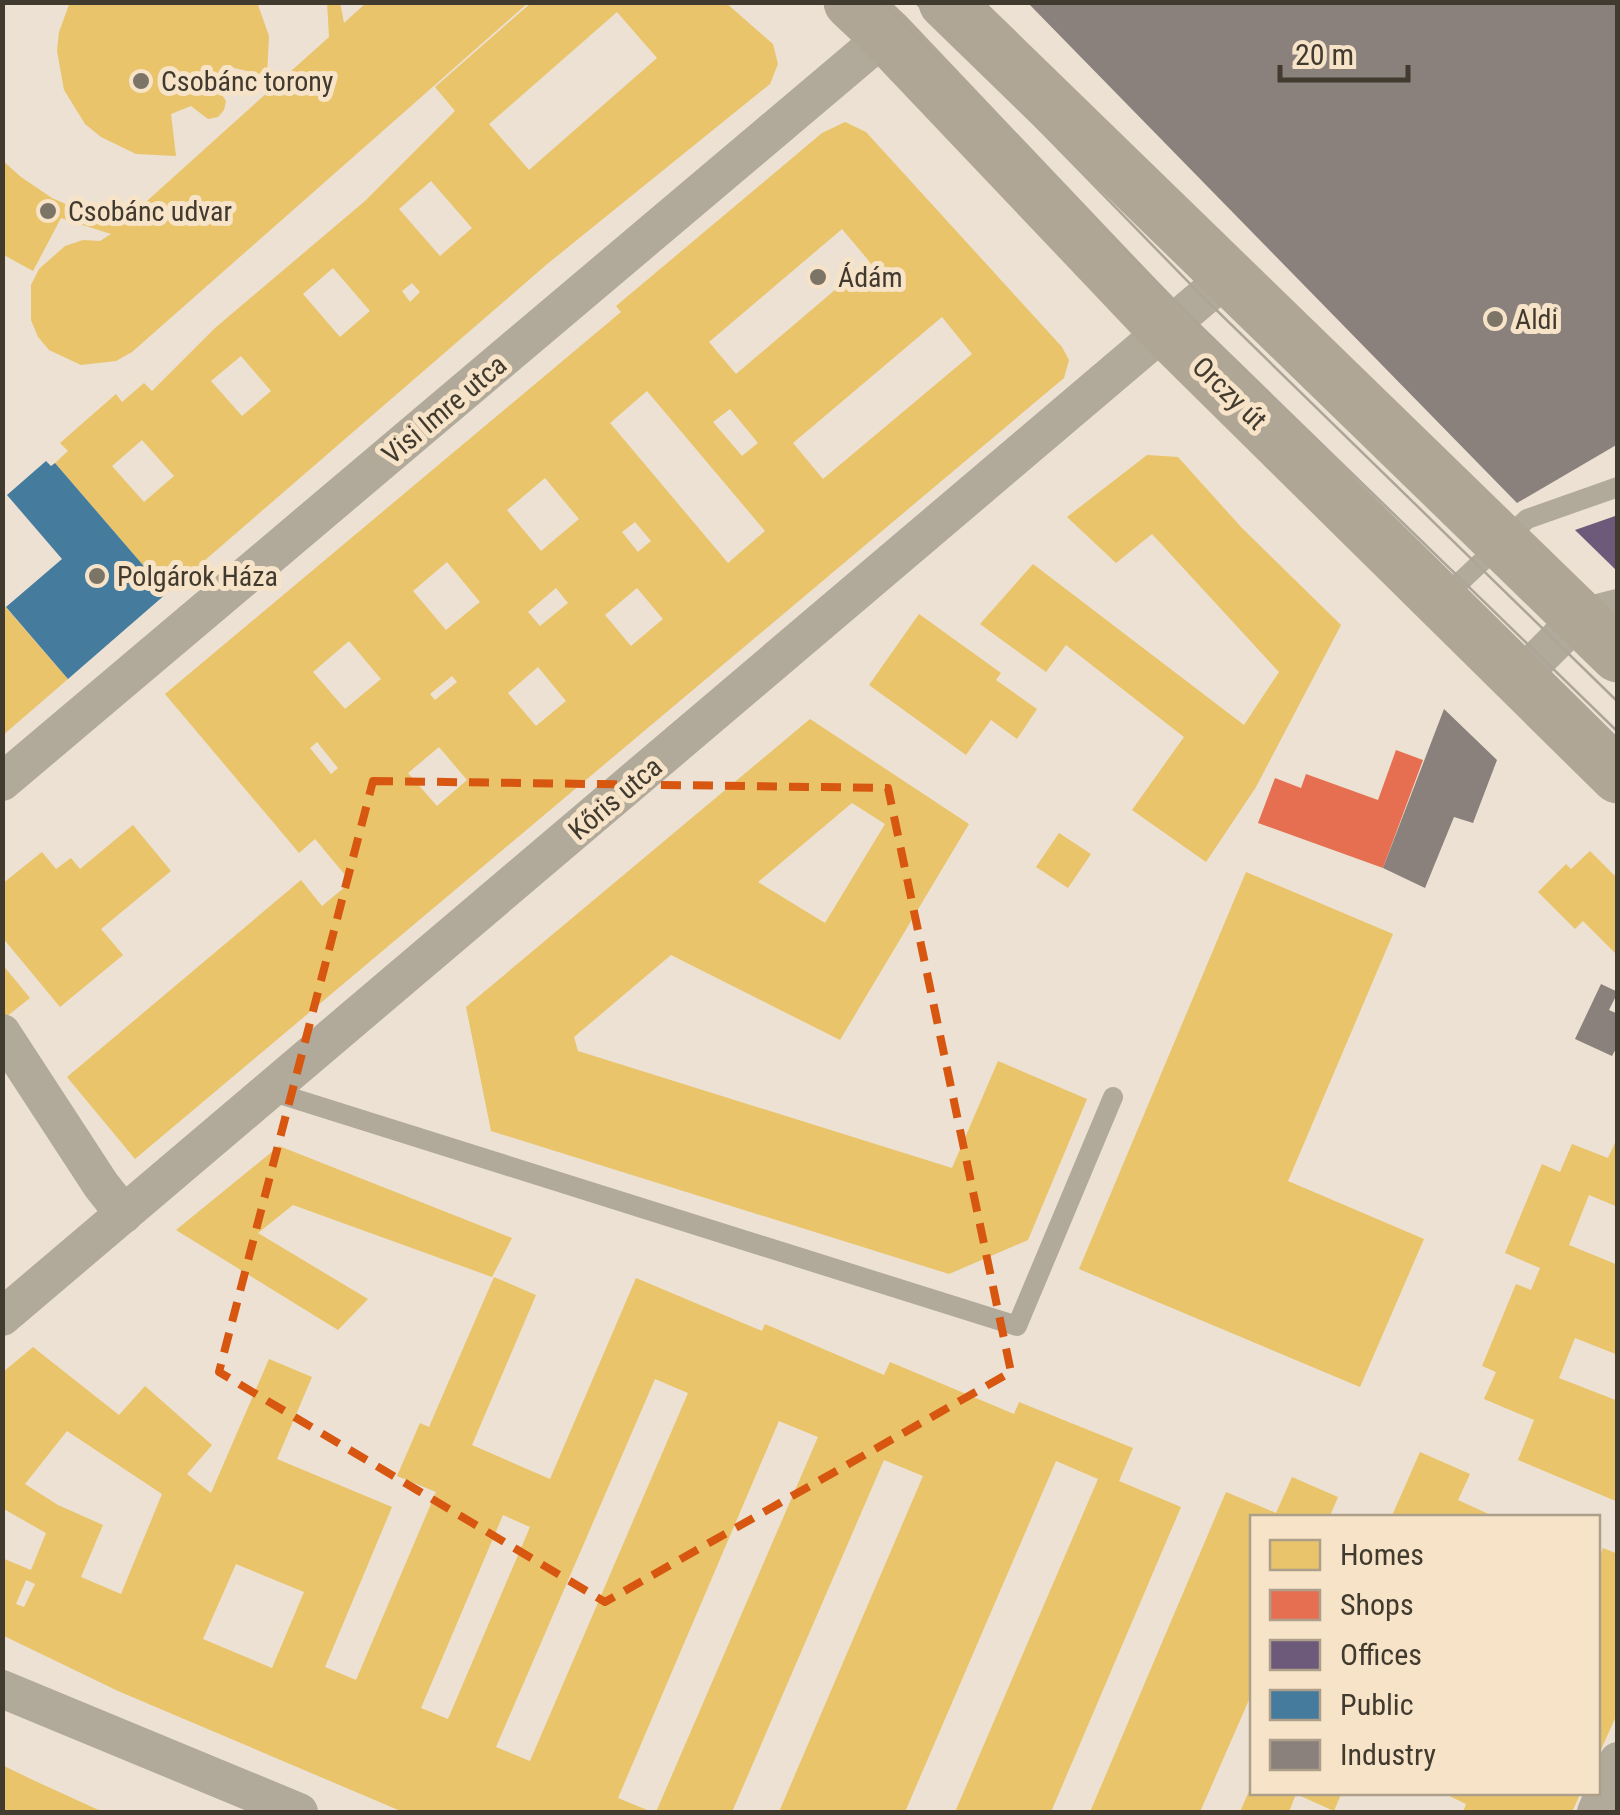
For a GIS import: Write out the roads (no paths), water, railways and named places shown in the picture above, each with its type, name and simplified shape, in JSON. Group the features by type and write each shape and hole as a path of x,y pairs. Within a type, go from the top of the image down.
{"street":[{"path":"946,2 1503,541 1605,627 1519,678"},
{"name":"Orczy út","path":"868,19 1166,330 1618,776"},
{"name":"Visi Imre utca","path":"2,782 868,19"},
{"name":"Kőris utca","path":"2,1317 1226,276"},
{"path":"2,1033 96,1178 124,1214"},
{"path":"2,1689 230,1800 298,1812"},
{"path":"1596,1812 1618,1762"}],"lane":[{"path":"1442,600 1527,519 1618,487"},
{"path":"270,1091 1017,1326 1113,1097"}],"tram line":[{"path":"883,2 1186,312 1618,732"},
{"path":"915,2 1203,297 1618,702"}],"place":[{"name":"Csobánc torony","path":"141,81"},
{"name":"Csobánc udvar","path":"48,211"},
{"name":"Ádám","path":"818,277"},
{"name":"Aldi","path":"1495,319"},
{"name":"Polgárok Háza","path":"97,576"}]}
